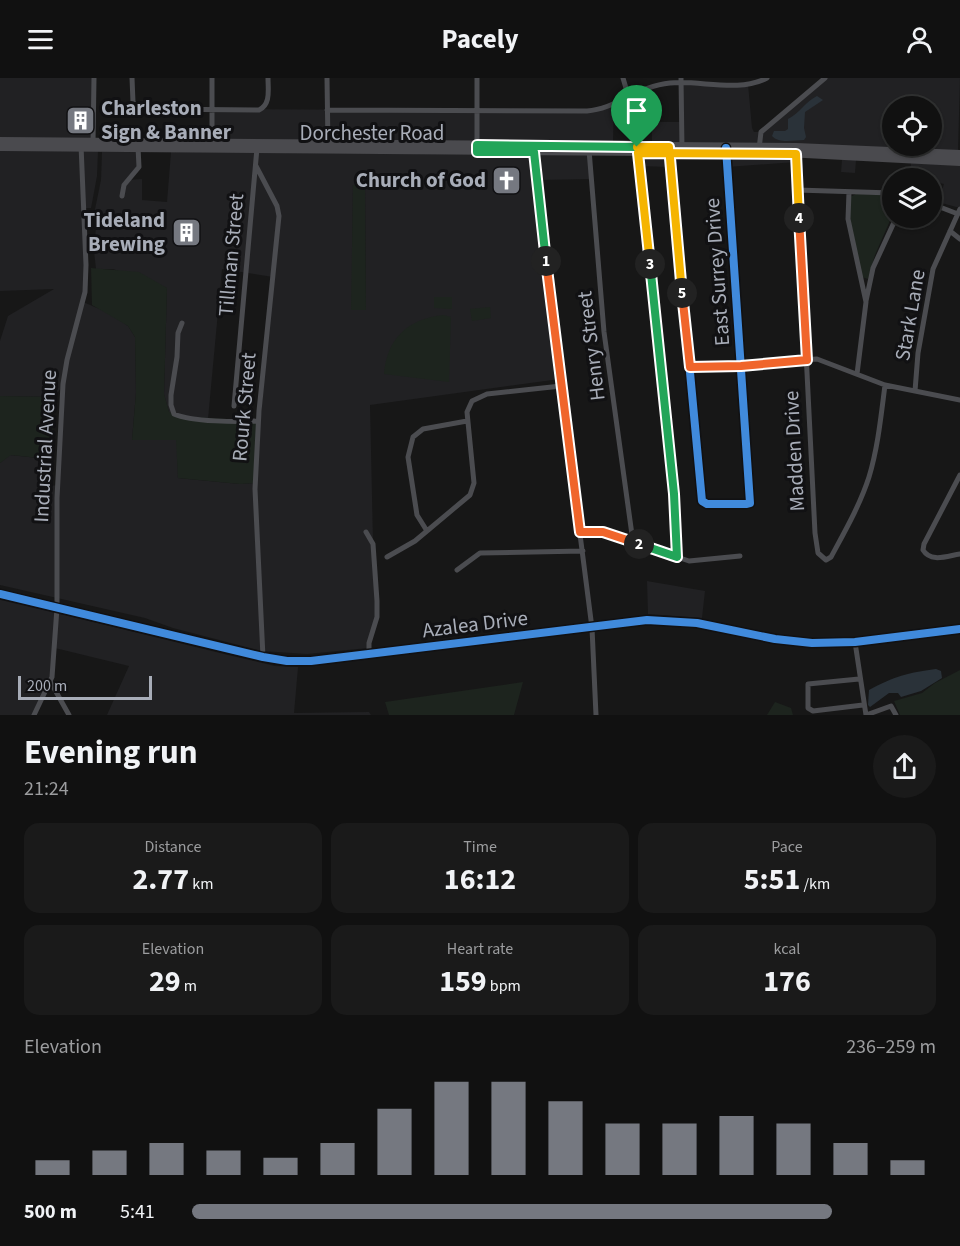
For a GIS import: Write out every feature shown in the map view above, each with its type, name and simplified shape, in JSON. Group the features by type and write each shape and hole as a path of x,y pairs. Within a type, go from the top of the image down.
{"main road":[{"name":"Dorchester Road","path":"0,141 80,145"},
{"name":"Dorchester Road","path":"138,146 212,143 257,147"},
{"name":"Dorchester Road","path":"0,147 93,145 760,150 960,154"},
{"name":"Dorchester Road","path":"796,151 960,162"},
{"name":"Azalea Drive","path":"0,594 263,657 311,662 647,620 677,621 812,644 855,642 960,629"}],"street":[{"path":"93,145 94,78"},
{"path":"132,78 133,102 138,107 212,110 259,110 268,103 268,78"},
{"path":"212,78 212,143"},
{"path":"327,78 328,147"},
{"path":"477,78 477,148"},
{"path":"623,78 628,95"},
{"path":"327,110 597,110 628,95 681,80 735,81 751,84 766,78"},
{"path":"760,150 761,132 825,78"},
{"path":"681,80 682,150"},
{"name":"Industrial Avenue","path":"34,715 50,681 57,608 57,498 63,384 85,292 86,265 80,145"},
{"path":"122,196 124,185 139,167 138,146"},
{"name":"Tillman Street","path":"234,406 257,147"},
{"path":"534,149 592,628 596,715"},
{"name":"Henry Street","path":"589,149 604,332 633,542"},
{"path":"638,150 674,494 677,557"},
{"path":"669,150 690,367 741,366 818,359 885,385 960,400"},
{"name":"East Surrey Drive","path":"690,367 702,501 707,504 750,502 726,150"},
{"name":"Madden Drive","path":"796,151 815,533 818,554 826,560 831,557 852,517 869,478 880,425 885,385"},
{"name":"Rourk Street","path":"256,166 277,206 279,216 258,421 255,489 263,657"},
{"path":"797,190 882,194"},
{"path":"849,192 848,219 866,302"},
{"path":"942,207 959,211"},
{"name":"Stark Lane","path":"915,391 918,353 933,268 959,211"},
{"path":"857,374 866,302 873,268 891,228"},
{"path":"950,231 960,238"},
{"path":"182,323 178,333 171,395 174,414 208,419 258,421"},
{"path":"387,557 415,541 468,498 474,483 467,421 469,406 478,397 561,386"},
{"path":"427,531 417,515 408,457 410,444 417,432 423,429 467,421"},
{"path":"960,475 923,550 927,556 932,558 960,554"},
{"path":"366,532 373,544 377,601 369,655"},
{"path":"580,532 603,532 689,561 740,556"},
{"path":"457,570 480,553 583,552"},
{"path":"855,642 866,715 891,706 896,715"},
{"path":"859,679 808,684 808,708 813,711 863,705"},
{"path":"50,681 69,715"}],"shaded area":[{"path":"0,78 94,78 93,138 0,138"},
{"path":"824,78 960,78 958,151 942,151 942,96 882,96 882,149 652,143 652,122 682,122 682,82 748,84 754,132 761,132"},
{"path":"817,96 823,100 805,112 806,137 804,140 783,141 772,136 774,131 788,129 788,119"},
{"path":"614,103 613,142 212,140 212,109 587,111"},
{"path":"0,151 98,151 97,176 91,208 84,208 86,265 83,302 109,313 128,326 135,337 136,393 132,440 177,440 178,478 240,484 255,483 273,277 222,269 208,419 169,413 164,394 167,288 113,269 96,269 94,251 97,215 94,214 101,180 102,152 138,152 139,164 128,180 142,179 142,200 167,202 171,152 530,155 543,275 548,275 560,379 370,405 377,610 368,648 307,654 262,651 173,628 145,618 0,585 0,463 10,455 39,458 49,486 58,485 62,386 55,397 0,396 0,341 8,316 54,289 0,291","holes":["353,185 365,185 366,310 352,309"]},
{"path":"535,155 589,155 591,179 537,180"},
{"path":"638,156 669,156 670,167 639,166"},
{"path":"727,156 796,158 796,162 727,167"},
{"path":"842,160 856,160 855,173 841,172"},
{"path":"911,163 960,165 960,208 942,203 944,184 942,184 942,168 911,168"},
{"path":"353,185 365,185 366,310 351,310"},
{"path":"856,194 882,195 882,228 887,228 868,279 862,277 850,219 850,197"},
{"path":"91,268 139,272 167,288 164,394 169,412 180,416 258,421 255,483 240,484 178,478 176,440 132,440 136,393 135,337 128,326 92,305"},
{"path":"434,297 452,297 452,309 434,308"},
{"path":"490,307 491,318 472,321 470,309"},
{"path":"443,315 451,317 449,382 384,374 389,351 401,333 419,321"},
{"path":"0,396 55,397 50,486 39,458 11,455 0,463"},
{"path":"647,581 705,591 702,618 648,614"},
{"path":"0,599 275,666 298,667 294,713 369,712 371,715 107,715 129,666 55,648 52,677 34,715 0,715"},
{"path":"936,669 941,671 942,678 921,691 901,697 898,693 889,693 870,707 868,705 869,690 886,681"},
{"path":"960,670 960,715 900,715 894,701 922,693 935,683"},
{"path":"523,682 514,715 389,715 385,702"},
{"path":"775,702 791,708 793,715 767,715"}],"cycle path":[{"path":"669,147 702,501 707,504 746,504 750,503 726,148"},
{"path":"0,594 287,661 311,661 647,620 697,623 775,639 812,643 855,642 960,629"}],"place":[{"name":"Charleston Sign & Banner","path":"80,120"},
{"name":"Church of God","path":"507,180"},
{"name":"Tideland Brewing","path":"186,232"}],"route":[{"path":"637,147 477,145 477,152 534,152 580,532 603,532 616,535 677,557 674,494 638,153 669,153 786,153 796,154 807,360 741,366 690,367 669,153 669,147 637,147"}]}
